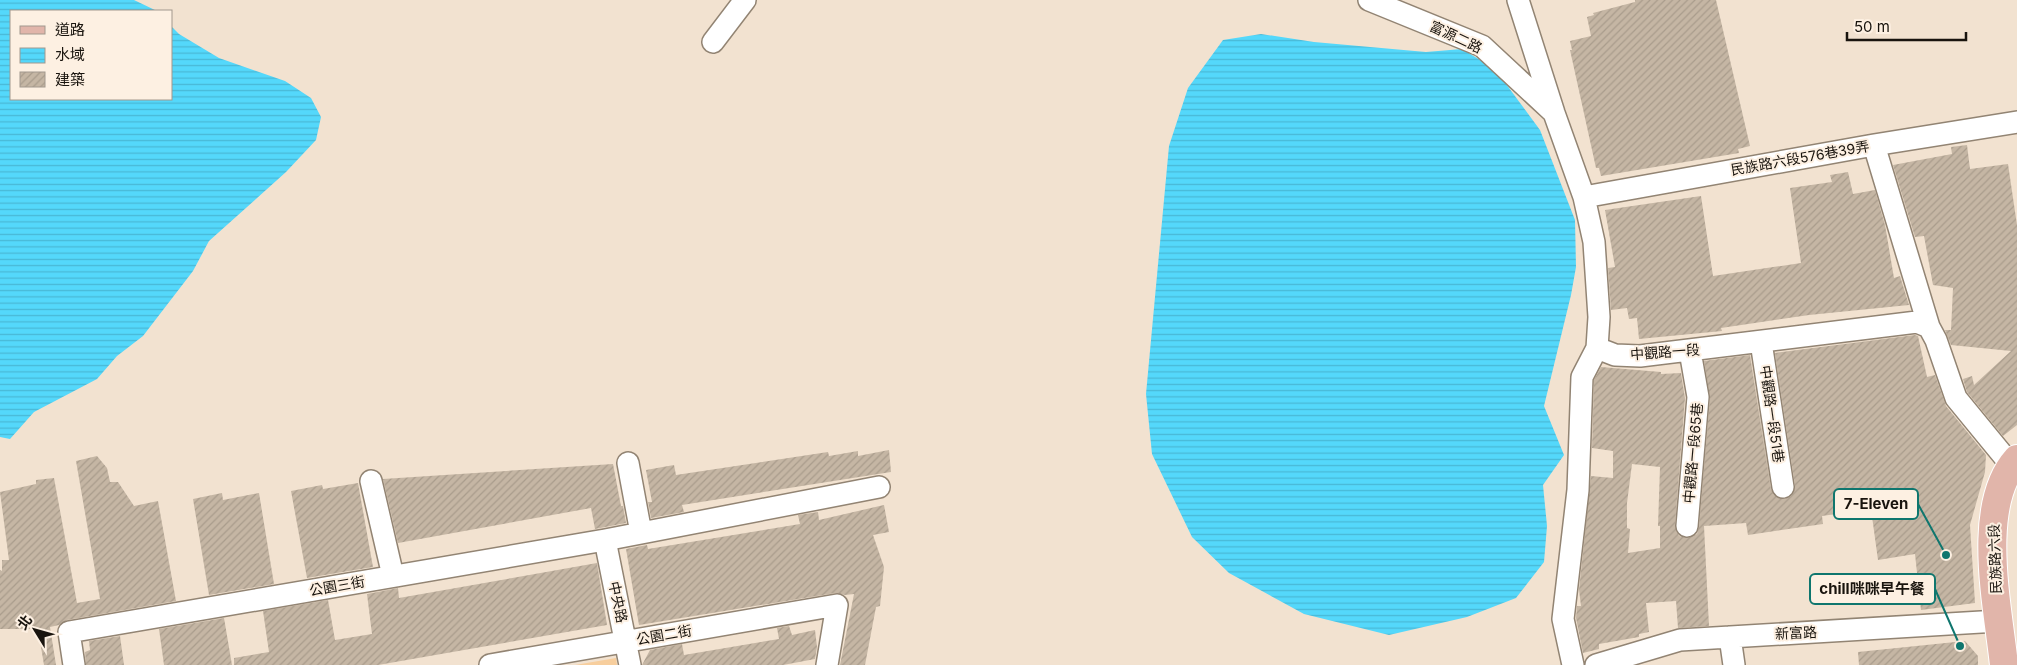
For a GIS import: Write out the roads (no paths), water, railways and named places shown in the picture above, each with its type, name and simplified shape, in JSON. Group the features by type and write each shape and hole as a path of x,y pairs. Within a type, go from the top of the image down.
{"main road":[{"name":"民族路六段","path":"2004,665 1998,622 1992,542 1995,503 2014,462"}],"street":[{"path":"713,42 745,0"},
{"name":"富源二路","path":"1368,0 1482,46 1554,113"},
{"path":"1518,0 1554,113 1584,197 1594,242 1599,317 1596,348 1582,377 1578,490 1563,619 1573,665"},
{"name":"民族路六段576巷39弄","path":"1584,197 1874,145 2017,122"},
{"path":"1874,145 1929,327 1936,340 1956,398 2014,462"},
{"name":"中觀路一段","path":"1596,348 1615,355 1640,356 1917,322 1929,327"},
{"name":"中觀路一段51巷","path":"1761,342 1783,487"},
{"name":"中觀路一段65巷","path":"1687,526 1698,397 1690,351"},
{"path":"628,464 641,533"},
{"path":"371,481 393,576"},
{"name":"公園三街","path":"74,665 69,632 605,540 879,487"},
{"name":"中央路","path":"605,540 630,665"},
{"name":"公園二街","path":"490,665 837,606 827,665"},
{"name":"新富路","path":"1596,665 1680,640 1998,622"},
{"path":"1730,637 1734,665"}],"water":[{"path":"0,0 134,0 155,10 10,10 10,100 172,100 172,27 179,34 219,58 285,81 311,98 321,117 316,140 286,172 209,241 193,271 143,336 117,356 97,379 34,412 10,439 0,437"},
{"path":"1261,34 1314,42 1426,52 1462,49 1495,69 1540,130 1575,220 1576,267 1544,406 1564,455 1543,485 1547,526 1544,562 1516,598 1467,617 1389,635 1304,614 1229,573 1192,537 1152,454 1146,394 1169,146 1188,88 1223,40"}],"place":[{"name":"7-Eleven","path":"1946,555"},
{"name":"chill咪咪早午餐","path":"1960,646"}]}
